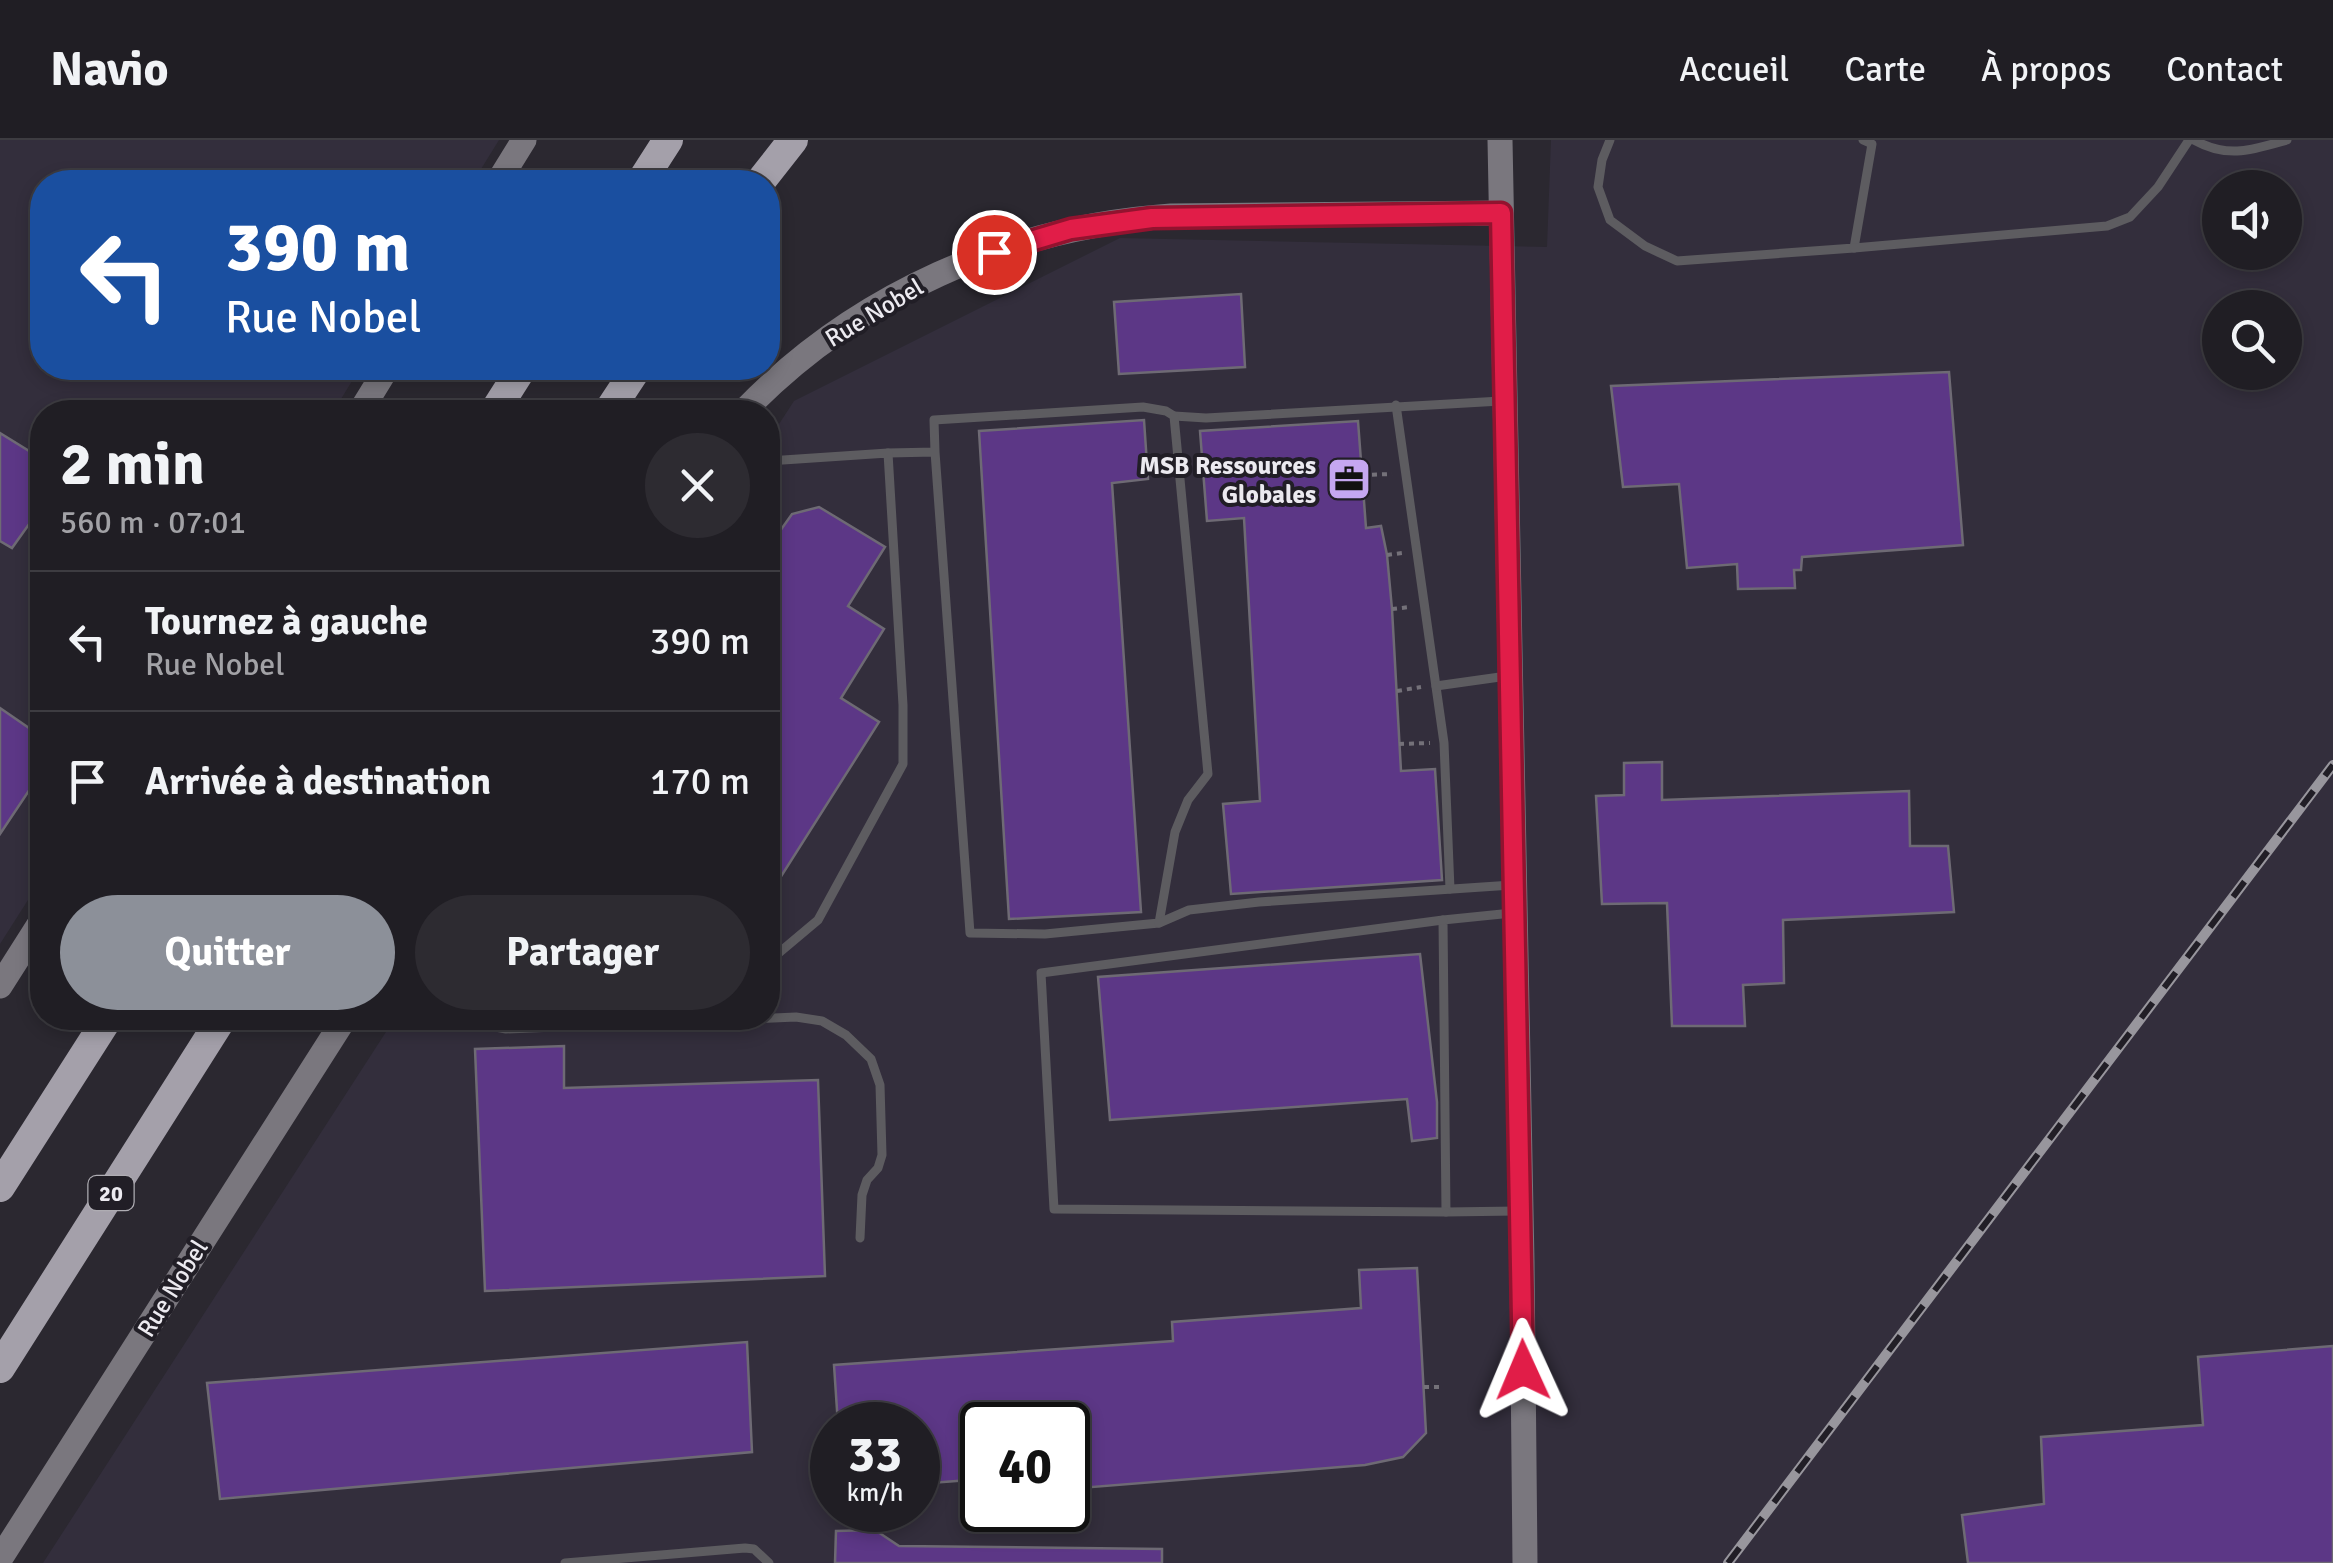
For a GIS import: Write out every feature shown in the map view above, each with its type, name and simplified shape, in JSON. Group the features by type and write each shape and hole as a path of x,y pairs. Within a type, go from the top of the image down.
{"highway":[{"path":"649,170 668,140"},
{"path":"765,170 782,140"},
{"path":"768,170 793,140"},
{"path":"0,1187 100,1030"},
{"name":"20","path":"0,1368 214,1030"}],"street":[{"path":"505,170 524,140"},
{"path":"1500,140 1525,1563"},
{"name":"Rue Nobel","path":"780,378 806,354 872,308 926,280 974,259 1071,229 1171,216 1501,213"},
{"name":"Rue Nobel","path":"756,400 778,380"},
{"path":"0,986 30,939"},
{"name":"Rue Nobel","path":"0,1559 336,1030"}],"lane":[{"path":"1610,140 1598,187 1610,220 1645,246 1677,261 2107,226 2130,217 2158,188 2192,140 2211,150 2246,152 2287,140"},
{"path":"1854,248 1870,141"},
{"path":"1505,400 1206,418 1174,416 1143,407 934,420 970,933 1045,934 1159,922 1189,910 1259,902 1515,885"},
{"path":"1396,405 1444,743 1450,888"},
{"path":"1159,922 1175,832 1188,800 1208,774 1174,416"},
{"path":"780,460 935,452"},
{"path":"780,952 818,920 903,764 888,453"},
{"path":"1436,686 1510,676"},
{"path":"1515,913 1041,973 1054,1209 1520,1211"},
{"path":"1443,920 1446,1212"},
{"path":"780,1018 822,1021 846,1034 871,1059 880,1085 882,1154 862,1195 860,1238"},
{"path":"565,1563 745,1548 754,1550 769,1563"}],"path":[{"path":"1362,475 1376,474"},
{"path":"1397,690 1409,688"},
{"path":"1399,744 1416,743"},
{"path":"1424,1387 1440,1387"}],"shaded area":[{"path":"0,140 499,140 480,170 30,170 30,380 353,380 340,400 30,400 30,897 0,944"},
{"path":"1551,140 2333,140 2333,1563 43,1563 387,1030 780,1030 780,423 794,401 1120,238 1547,247"}],"building":[{"path":"1241,294 1245,367 1119,374 1114,302"},
{"path":"1949,372 1963,545 1802,557 1801,570 1794,570 1795,588 1738,589 1737,564 1687,568 1679,484 1623,487 1611,386"},
{"path":"1144,420 1148,479 1112,483 1141,912 1009,919 979,431"},
{"path":"1358,421 1366,528 1381,526 1387,555 1401,771 1435,769 1442,880 1231,894 1223,804 1260,801 1244,518 1207,521 1200,431"},
{"path":"0,433 30,452 30,523 12,548 0,541"},
{"path":"819,507 885,547 848,606 884,629 841,698 879,722 780,878 780,531 792,514"},
{"path":"0,708 30,729 30,789 0,834"},
{"path":"1662,762 1662,800 1909,791 1910,846 1948,846 1954,912 1783,920 1784,983 1743,985 1745,1026 1672,1026 1667,903 1602,904 1596,796 1624,795 1624,763"},
{"path":"1420,954 1437,1102 1437,1138 1412,1141 1407,1099 1110,1120 1098,977"},
{"path":"564,1046 564,1088 818,1080 825,1276 485,1291 475,1049"},
{"path":"1417,1268 1426,1433 1403,1457 1365,1465 1090,1487 1090,1402 960,1402 960,1481 940,1482 940,1402 836,1402 834,1365 1173,1341 1172,1322 1361,1308 1359,1270"},
{"path":"747,1342 752,1452 220,1499 207,1383"},
{"path":"2333,1346 2333,1563 1968,1563 1962,1515 2044,1504 2041,1437 2203,1425 2198,1357"},
{"path":"836,1532 878,1532 899,1546 1162,1549 1162,1563 835,1563"}],"railway":[{"path":"1728,1563 2333,765"}],"place":[{"name":"MSB Ressources Globales","path":"1349,479"}],"route":[{"path":"994,252 1071,229 1152,218 1501,213 1523,1370"}]}
